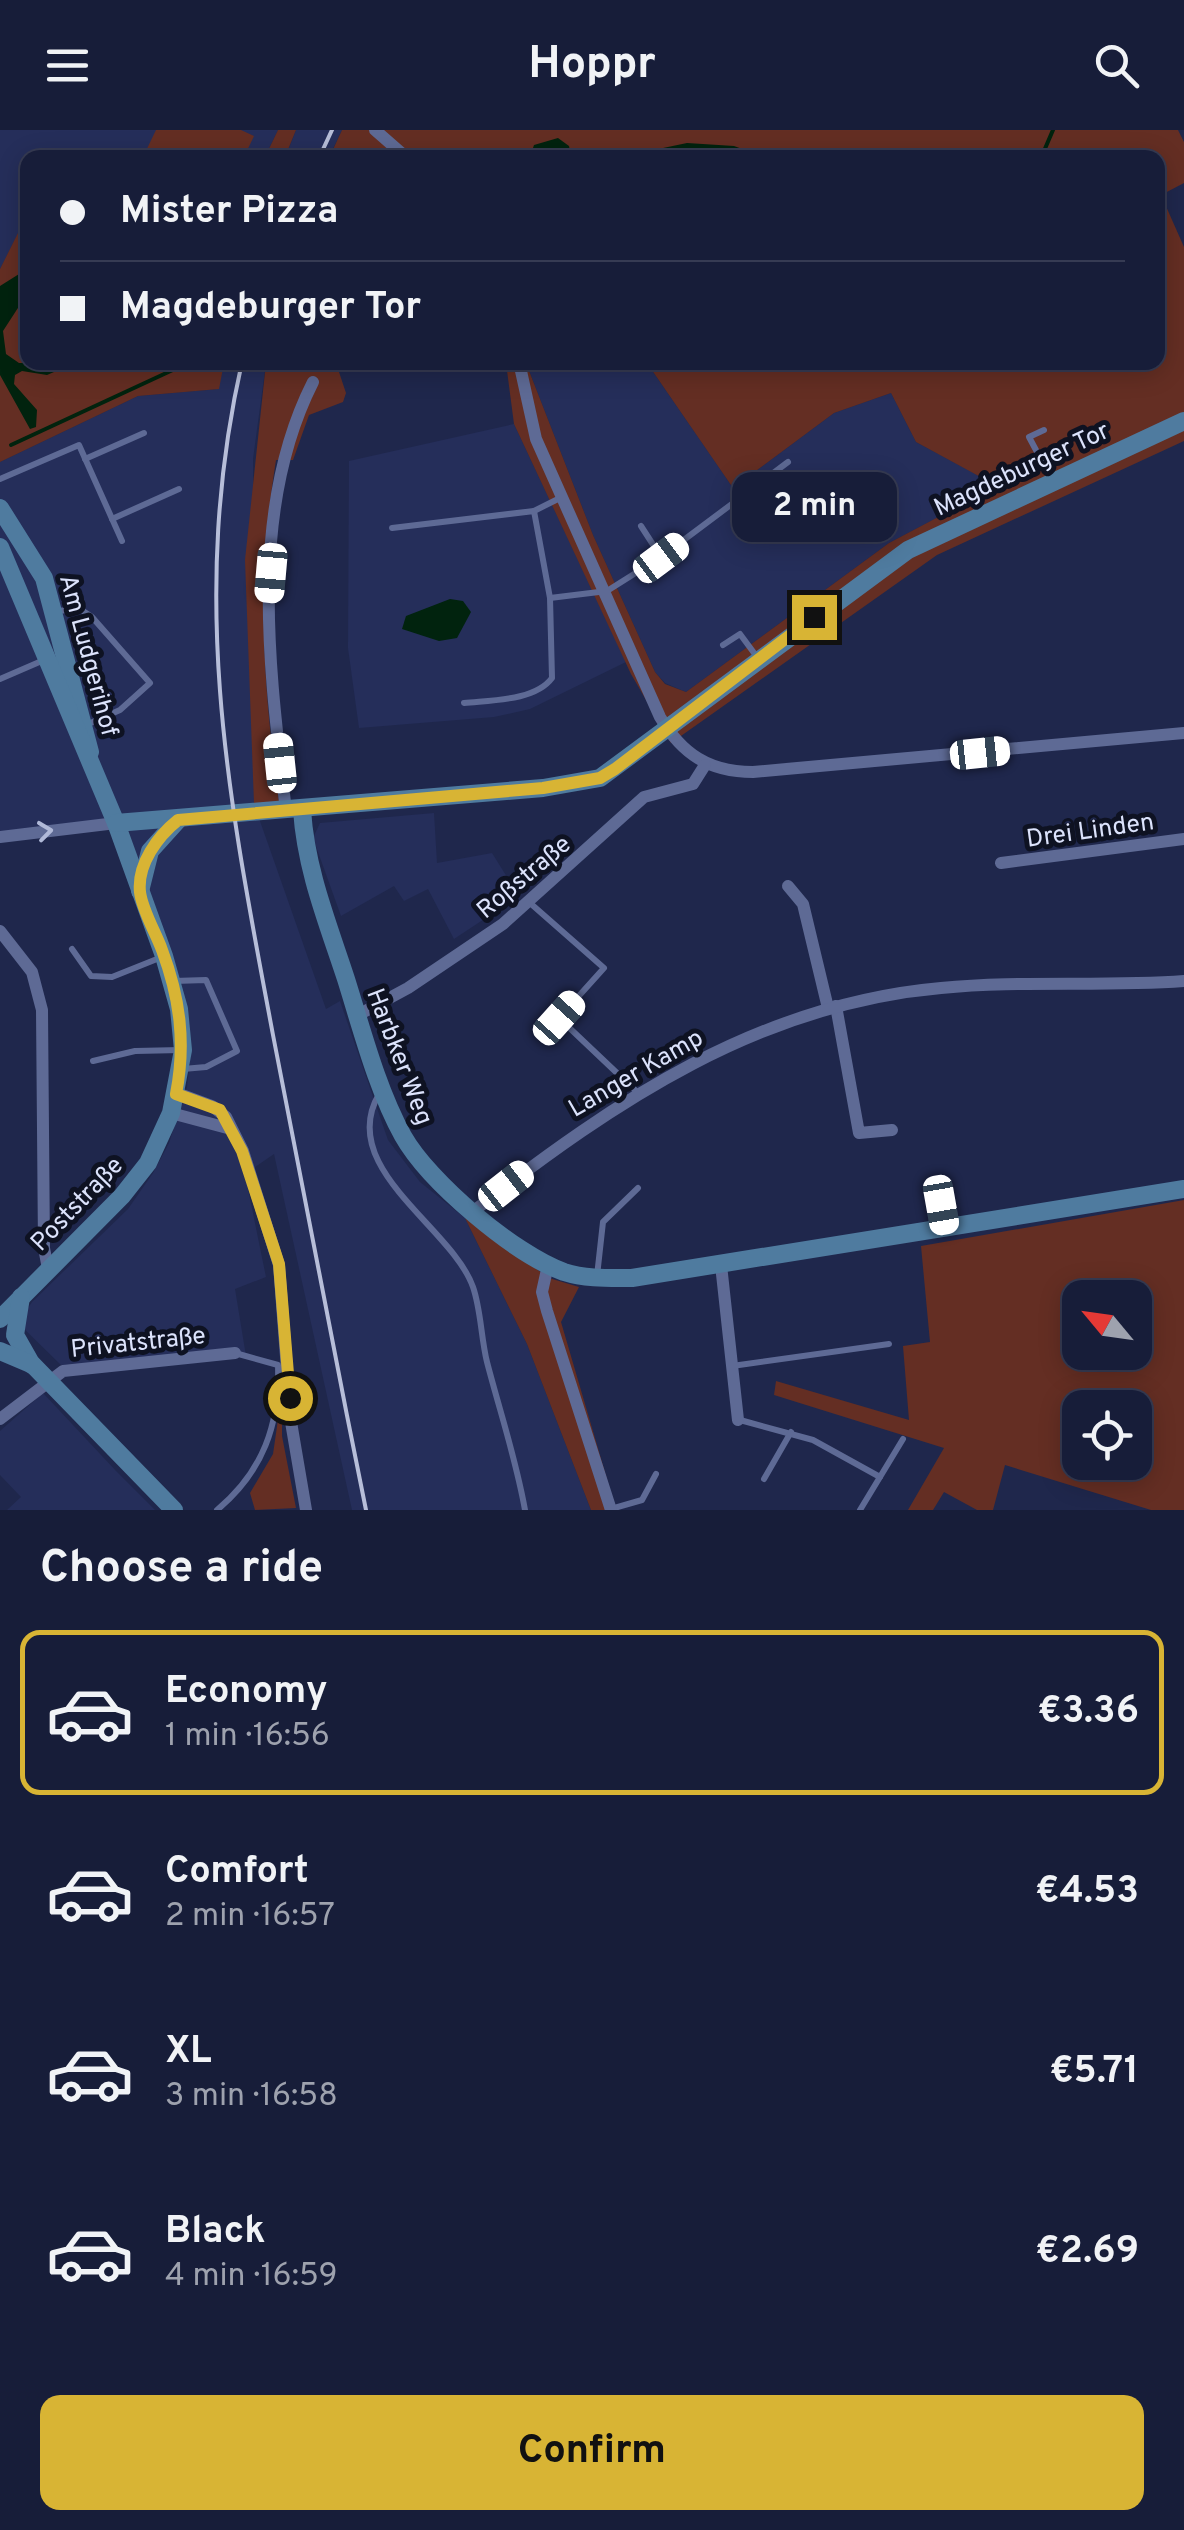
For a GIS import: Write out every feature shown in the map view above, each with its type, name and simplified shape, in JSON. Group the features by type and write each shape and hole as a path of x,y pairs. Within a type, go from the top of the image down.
{"main road":[{"name":"Magdeburger Tor","path":"116,823 576,784 615,769 908,550 1184,421"},
{"name":"Am Ludgerihof","path":"0,508 30,551 57,611 93,767"},
{"name":"Am Ludgerihof","path":"0,547 116,823"},
{"name":"Harbker Weg","path":"294,810 314,888 403,1136 420,1161 475,1210 548,1265 597,1278 632,1278 1184,1189"},
{"path":"140,892 150,851 178,820"},
{"name":"Poststraße","path":"0,1319 138,1178 172,1112 182,1059 172,982 116,823"},
{"path":"22,1295 14,1335 33,1365 174,1510"},
{"path":"0,1351 33,1365"}],"street":[{"path":"375,130 398,150"},
{"path":"520,370 525,409 668,730 705,765 729,772 753,772 1184,734"},
{"path":"294,810 271,664 269,594 288,445 312,382"},
{"name":"Roßstraße","path":"358,1014 458,957 529,902 656,790 692,784 705,765"},
{"path":"0,836 116,823"},
{"name":"Drei Linden","path":"1001,864 1184,839"},
{"path":"788,886 803,904 832,1007 858,1134 892,1130"},
{"path":"0,930 32,972 42,1010 44,1248 48,1269"},
{"name":"Langer Kamp","path":"475,1210 637,1092 780,1022 832,1007 938,988 1184,981"},
{"path":"176,1094 212,1106 232,1130 279,1264 290,1422 306,1510"},
{"path":"172,1112 232,1130"},
{"path":"548,1265 542,1292 546,1311 611,1509"},
{"path":"721,1265 738,1420"},
{"name":"Privatstraße","path":"46,1380 62,1371 236,1353"},
{"path":"0,1419 46,1380"}],"lane":[{"path":"1044,430 1029,436 1052,481"},
{"path":"86,459 144,434"},
{"path":"0,480 79,445 122,540"},
{"path":"550,598 607,590 661,558 788,462"},
{"path":"112,519 179,489"},
{"path":"392,528 534,511 563,496"},
{"path":"464,702 514,697 548,684 552,678 550,598 534,511"},
{"path":"641,526 661,558"},
{"path":"57,611 80,608 92,617 150,683 120,710 86,725"},
{"path":"723,645 740,634 758,660"},
{"path":"0,679 45,660"},
{"path":"529,902 604,968 559,1018 637,1092"},
{"path":"72,948 92,976 112,977 164,956"},
{"path":"93,1061 135,1050 206,1067 237,1050 206,980 172,982"},
{"path":"383,1086 369,1110 372,1136 400,1196 434,1232 474,1290 479,1329 514,1448 525,1510"},
{"path":"938,1182 945,1228"},
{"path":"597,1278 603,1222 638,1188"},
{"path":"732,1366 888,1344"},
{"path":"217,1510 247,1482 261,1461 279,1396 278,1365 236,1353"},
{"path":"738,1420 791,1432 880,1477"},
{"path":"764,1479 791,1432"},
{"path":"860,1510 903,1439"},
{"path":"611,1509 642,1500 656,1474"}],"shaded area":[{"path":"0,130 278,130 268,150 20,150 20,235 0,269"},
{"path":"156,130 241,130 254,136 247,150 146,150"},
{"path":"278,130 296,130 288,150 268,150"},
{"path":"296,130 342,130 332,150 288,150"},
{"path":"342,130 1178,130 1184,142 1184,183 1165,193 1165,150 333,150"},
{"path":"558,138 570,150 532,150 534,145"},
{"path":"687,143 745,150 654,150"},
{"path":"1165,204 1184,247 1184,441 937,555 671,743 631,674 514,424 507,370 529,370 593,535 655,672 665,684 686,692 889,543 997,486 916,442 891,393 834,413 733,488 652,370 1165,370"},
{"path":"18,233 20,370 223,370 219,389 138,396 0,462 0,269"},
{"path":"20,273 20,305 3,331 6,354 20,363 20,370 59,370 47,375 22,371 15,375 14,384 37,410 36,427 30,429 0,375 0,286"},
{"path":"222,370 265,370 253,459 254,804 326,1009 340,1001 388,1140 420,1182 465,1218 527,1344 591,1510 352,1510 274,1154 245,1174 266,1277 235,1289 246,1356 61,1365 18,1323 32,1302 128,1209 153,1173 169,1143 187,1087 191,1048 189,1020 127,826 0,840 0,462 138,396 218,389"},
{"path":"265,370 338,370 346,393 343,402 309,415 293,460 276,460 266,547 264,630 279,801 254,804 245,560"},
{"path":"529,370 652,370 733,488 834,413 891,393 916,442 998,486 889,543 686,692 665,683 655,672 593,535"},
{"path":"514,424 626,662 530,709 494,717 359,728 348,648 349,461"},
{"path":"450,599 463,601 471,612 457,638 439,641 402,629 406,616"},
{"path":"434,813 437,863 492,853 519,896 454,939 428,889 404,901 394,886 341,916 313,838 320,823"},
{"path":"1184,1200 1184,1510 1151,1510 1005,1465 993,1510 977,1510 944,1492 933,1510 908,1510 944,1448 774,1395 776,1381 909,1420 903,1346 930,1342 921,1246"},
{"path":"465,1218 549,1278 579,1287 561,1322 616,1510 591,1510 527,1344"},
{"path":"282,1392 282,1436 296,1508 255,1510 250,1493 273,1454"},
{"path":"43,1393 155,1510 7,1510 21,1497 0,1475 0,1431"}],"waterway":[{"path":"1044,150 1053,130"},
{"path":"11,445 173,370"}],"railway":[{"path":"323,150 332,130"},
{"path":"241,370 226,450 218,535 216,618 230,782 257,949 366,1510"}],"route":[{"path":"290,1398 279,1264 242,1151 220,1110 196,1098 176,1094 183,1050 179,1009 140,892 150,851 160,834 178,820 543,788 600,778 635,756 814,617"}]}
